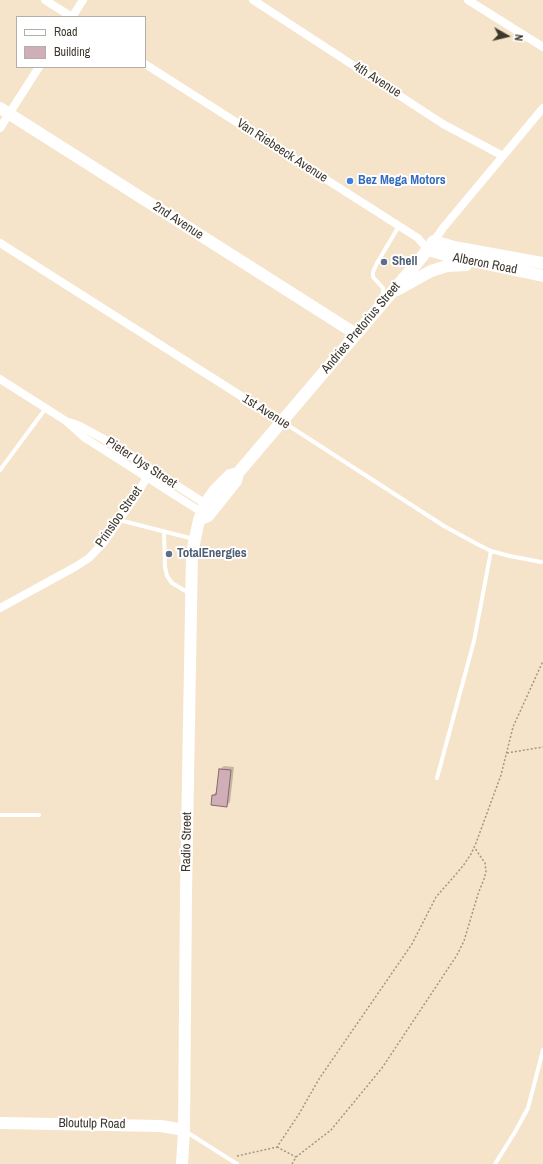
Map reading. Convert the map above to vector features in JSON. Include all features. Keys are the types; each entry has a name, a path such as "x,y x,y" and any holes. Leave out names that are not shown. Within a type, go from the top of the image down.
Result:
{"street":[{"path":"45,0 70,16"},
{"path":"73,16 83,0"},
{"name":"4th Avenue","path":"253,0 443,124 503,156"},
{"path":"468,0 543,47"},
{"name":"Van Riebeeck Avenue","path":"146,65 431,246"},
{"path":"0,128 4,111 38,68"},
{"name":"Andries Pretorius Street","path":"205,512 236,482 238,473 431,246 442,228 543,108"},
{"name":"2nd Avenue","path":"4,111 356,334"},
{"name":"1st Avenue","path":"0,243 282,422"},
{"name":"Alberon Road","path":"431,246 454,247 543,263"},
{"name":"Alberon Road","path":"431,246 449,256 543,276"},
{"path":"392,292 439,268 457,265 496,265"},
{"name":"Pieter Uys Street","path":"0,379 66,421 85,438 205,512"},
{"name":"Pieter Uys Street","path":"66,421 80,426 102,438 152,469 205,512"},
{"name":"Prinsloo Street","path":"0,608 75,567 88,558 105,541 152,469"},
{"name":"Radio Street","path":"182,1164 184,1130 186,894 192,553 194,539 205,512"},
{"name":"Bloutulp Road","path":"0,1122 160,1126 184,1130"}],"lane":[{"path":"382,303 383,288 373,277 373,272 376,263 399,226"},
{"path":"0,470 46,408"},
{"name":"1st Avenue","path":"282,422 444,526 491,551 541,562"},
{"path":"119,520 194,539"},
{"path":"164,532 165,567 167,576 172,583 191,594"},
{"path":"437,778 474,640 491,551"},
{"path":"0,815 39,815"},
{"path":"494,1164 515,1132 528,1108 543,1050"},
{"path":"184,1130 237,1164"}],"path":[{"path":"277,1147 299,1114 318,1079 412,944 436,897 463,866 474,847 501,775 513,727 543,661"},
{"path":"507,753 543,747"},
{"path":"292,1164 296,1157 331,1130 382,1068 457,955 464,941 486,872 485,863 474,847"},
{"path":"230,1159 236,1156 277,1147 296,1157"}],"building":[{"path":"219,769 231,770 227,807 211,805 212,795 216,795"}],"place":[{"name":"Bez Mega Motors","path":"350,181"},
{"name":"Shell","path":"384,262"},
{"name":"TotalEnergies","path":"169,554"}]}
